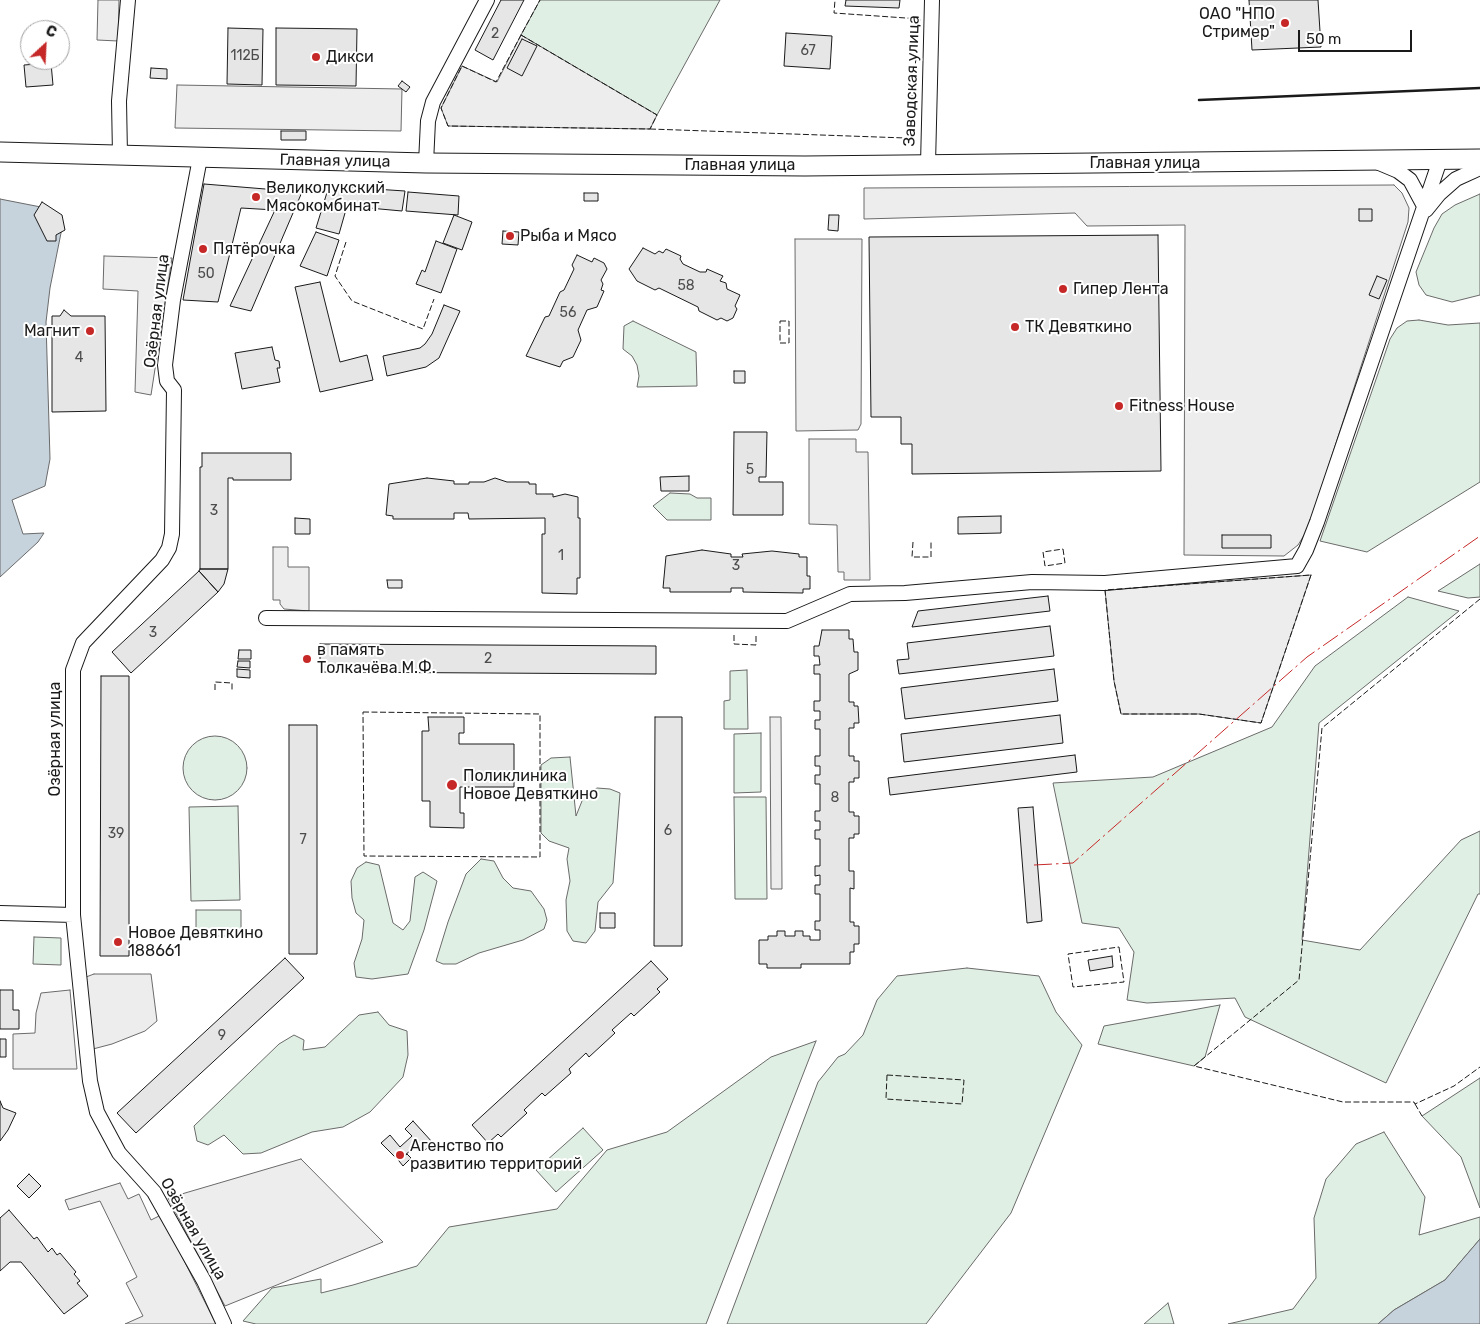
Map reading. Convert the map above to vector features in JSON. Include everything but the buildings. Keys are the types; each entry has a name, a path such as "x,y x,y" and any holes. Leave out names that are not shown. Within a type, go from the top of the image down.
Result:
{"main road":[{"name":"Главная улица","path":"0,152 426,163 786,166 1376,162 1480,159"}],"street":[{"path":"120,155 119,102 128,0"},
{"path":"426,163 428,121 433,102 487,0"},
{"name":"Заводская улица","path":"928,164 932,0"},
{"name":"Озёрная улица","path":"200,158 173,300 165,365 167,381 174,390 172,534 169,548 162,560 83,642 73,670 73,915 90,1082 97,1112 119,1153 154,1192 204,1281 224,1324"},
{"path":"266,618 787,621 850,594 905,593 1032,582 1105,583 1297,566 1306,550 1317,522 1417,223 1440,160"},
{"path":"1376,162 1398,171 1410,180 1424,206"},
{"path":"1417,223 1428,207 1450,184 1480,168"},
{"path":"0,913 73,915"}],"green space":[{"path":"540,0 720,0 657,115 521,35"},
{"path":"1480,194 1480,295 1452,302 1426,295 1419,285 1416,272 1434,228 1442,214 1455,205"},
{"path":"1419,320 1448,325 1480,323 1480,482 1367,552 1320,541 1390,339 1397,328 1407,321"},
{"path":"633,321 696,352 697,386 637,387 639,376 637,365 632,356 623,349 624,326"},
{"path":"670,493 690,494 697,498 711,498 711,520 667,520 653,506"},
{"path":"1480,564 1480,597 1468,598 1438,591"},
{"path":"1408,597 1459,611 1319,723 1302,940 1360,950 1461,840 1480,831 1480,894 1478,894 1386,1083 1245,1017 1235,998 1147,1003 1127,1000 1134,952 1119,928 1082,923 1053,783 1153,777 1272,727 1315,666"},
{"path":"747,670 748,729 724,729 724,701 730,700 730,671"},
{"path":"761,733 761,792 734,793 734,734"},
{"path":"209,736 221,736 238,745 245,756 247,768 245,780 238,791 221,800 209,800 197,795 188,786 183,774 183,762 188,750 197,741"},
{"path":"570,757 576,816 584,796 597,788 610,789 620,793 613,883 598,902 595,931 586,943 573,941 567,931 566,900 570,881 567,859 569,848 549,841 541,833 541,765 551,758"},
{"path":"734,797 766,797 767,899 735,899"},
{"path":"238,806 240,900 191,901 189,807"},
{"path":"481,859 494,861 503,878 513,888 531,891 544,909 547,920 544,929 523,940 479,953 456,964 443,964 436,961 448,922 466,874"},
{"path":"366,862 379,865 393,923 403,930 410,921 415,877 423,872 437,881 424,930 408,974 372,979 356,977 354,963 362,939 364,920 356,913 352,898 351,881 357,868"},
{"path":"196,910 241,910 241,936 196,936"},
{"path":"34,937 61,938 61,965 33,964"},
{"path":"967,968 1039,976 1056,1012 1082,1045 1011,1213 926,1324 727,1324 818,1082 838,1057 845,1054 863,1035 877,1000 897,976"},
{"path":"1220,1005 1205,1057 1194,1066 1098,1044 1104,1026"},
{"path":"378,1012 389,1025 407,1031 408,1055 403,1077 370,1112 343,1127 312,1132 261,1153 243,1154 224,1135 208,1145 197,1141 194,1126 279,1044 294,1035 304,1040 303,1050 325,1047 359,1015"},
{"path":"816,1041 706,1324 256,1324 243,1321 272,1288 321,1279 321,1293 353,1285 417,1266 449,1227 557,1209 607,1150 667,1132 771,1057"},
{"path":"1480,1078 1480,1208 1461,1157 1422,1116"},
{"path":"583,1128 603,1150 556,1192 536,1170"},
{"path":"1384,1132 1425,1197 1419,1235 1480,1217 1480,1239 1445,1280 1394,1310 1378,1324 1228,1324 1293,1309 1316,1278 1314,1218 1326,1179 1356,1144"},
{"path":"1168,1303 1174,1324 1144,1324"}],"shaded area":[{"path":"98,0 119,0 118,41 97,40"},
{"path":"521,35 657,115 650,129 448,126 441,108 462,66 497,82"},
{"path":"177,85 402,89 401,131 175,128"},
{"path":"1394,185 1402,193 1409,208 1408,222 1308,529 1298,545 1284,556 1184,555 1185,225 1087,226 1075,213 864,219 864,188"},
{"path":"0,199 51,209 63,223 50,288 46,322 50,459 45,486 12,500 23,534 44,533 38,542 0,577"},
{"path":"795,239 862,239 861,424 858,430 796,431"},
{"path":"104,256 172,258 151,395 135,392 138,291 103,289"},
{"path":"809,439 856,439 856,452 868,452 870,580 844,580 844,572 838,572 837,525 809,524"},
{"path":"273,547 288,547 288,567 309,567 309,611 284,609 280,604 280,600 273,600"},
{"path":"1311,575 1261,723 1199,714 1121,714 1114,681 1105,590"},
{"path":"770,717 781,717 782,889 771,889"},
{"path":"94,974 151,974 157,1021 145,1031 93,1049 86,977"},
{"path":"70,990 77,1069 13,1069 13,1034 35,1033 36,1013 41,993"},
{"path":"301,1159 383,1242 225,1306 168,1198"},
{"path":"120,1183 128,1199 139,1194 151,1220 161,1215 216,1324 125,1324 143,1316 126,1283 137,1277 100,1201 69,1210 65,1200"},
{"path":"1480,1239 1480,1324 1378,1324 1394,1310 1445,1280"}],"fence":[{"path":"521,35 657,115 650,129 448,126 441,108 462,66 496,82 521,35 540,0"},
{"path":"650,129 906,138 920,19 834,13 835,0"},
{"path":"346,242 335,276 352,301 423,329 434,299"},
{"path":"780,321 789,321 789,343 780,343 780,321"},
{"path":"913,542 912,557 931,557 931,541"},
{"path":"1063,549 1065,563 1045,566 1043,552 1063,549"},
{"path":"1311,575 1261,723 1199,714 1121,714 1114,681 1105,590 1311,575"},
{"path":"1480,599 1322,728 1299,980 1194,1066 1343,1102 1414,1102 1415,1104 1454,1086 1480,1067"},
{"path":"734,635 734,644 756,645 756,635"},
{"path":"215,690 215,682 232,683 232,690"},
{"path":"363,712 540,714 540,857 364,856 363,712"},
{"path":"1119,947 1124,982 1073,987 1068,954 1119,947"},
{"path":"887,1075 964,1080 962,1104 886,1099 887,1075"},
{"path":"1415,1104 1422,1116"}],"wall":[{"path":"1199,100 1480,88"}],"power":[{"path":"1034,865 1073,863 1307,657 1480,536"}],"place":[{"name":"ОАО \"НПО Стример\"","path":"1285,23"},
{"name":"Дикси","path":"316,57"},
{"name":"Великолукский Мясокомбинат","path":"256,197"},
{"name":"Рыба и Мясо","path":"510,236"},
{"name":"Пятёрочка","path":"203,249"},
{"name":"Гипер Лента","path":"1063,289"},
{"name":"ТК Девяткино","path":"1015,327"},
{"name":"Магнит","path":"90,331"},
{"name":"Fitness House","path":"1119,406"},
{"name":"в память Толкачёва М.Ф.","path":"307,659"},
{"name":"Поликлиника Новое Девяткино","path":"452,785"},
{"name":"Новое Девяткино 188661","path":"118,942"},
{"name":"Агенство по развитию территорий","path":"400,1155"}]}
